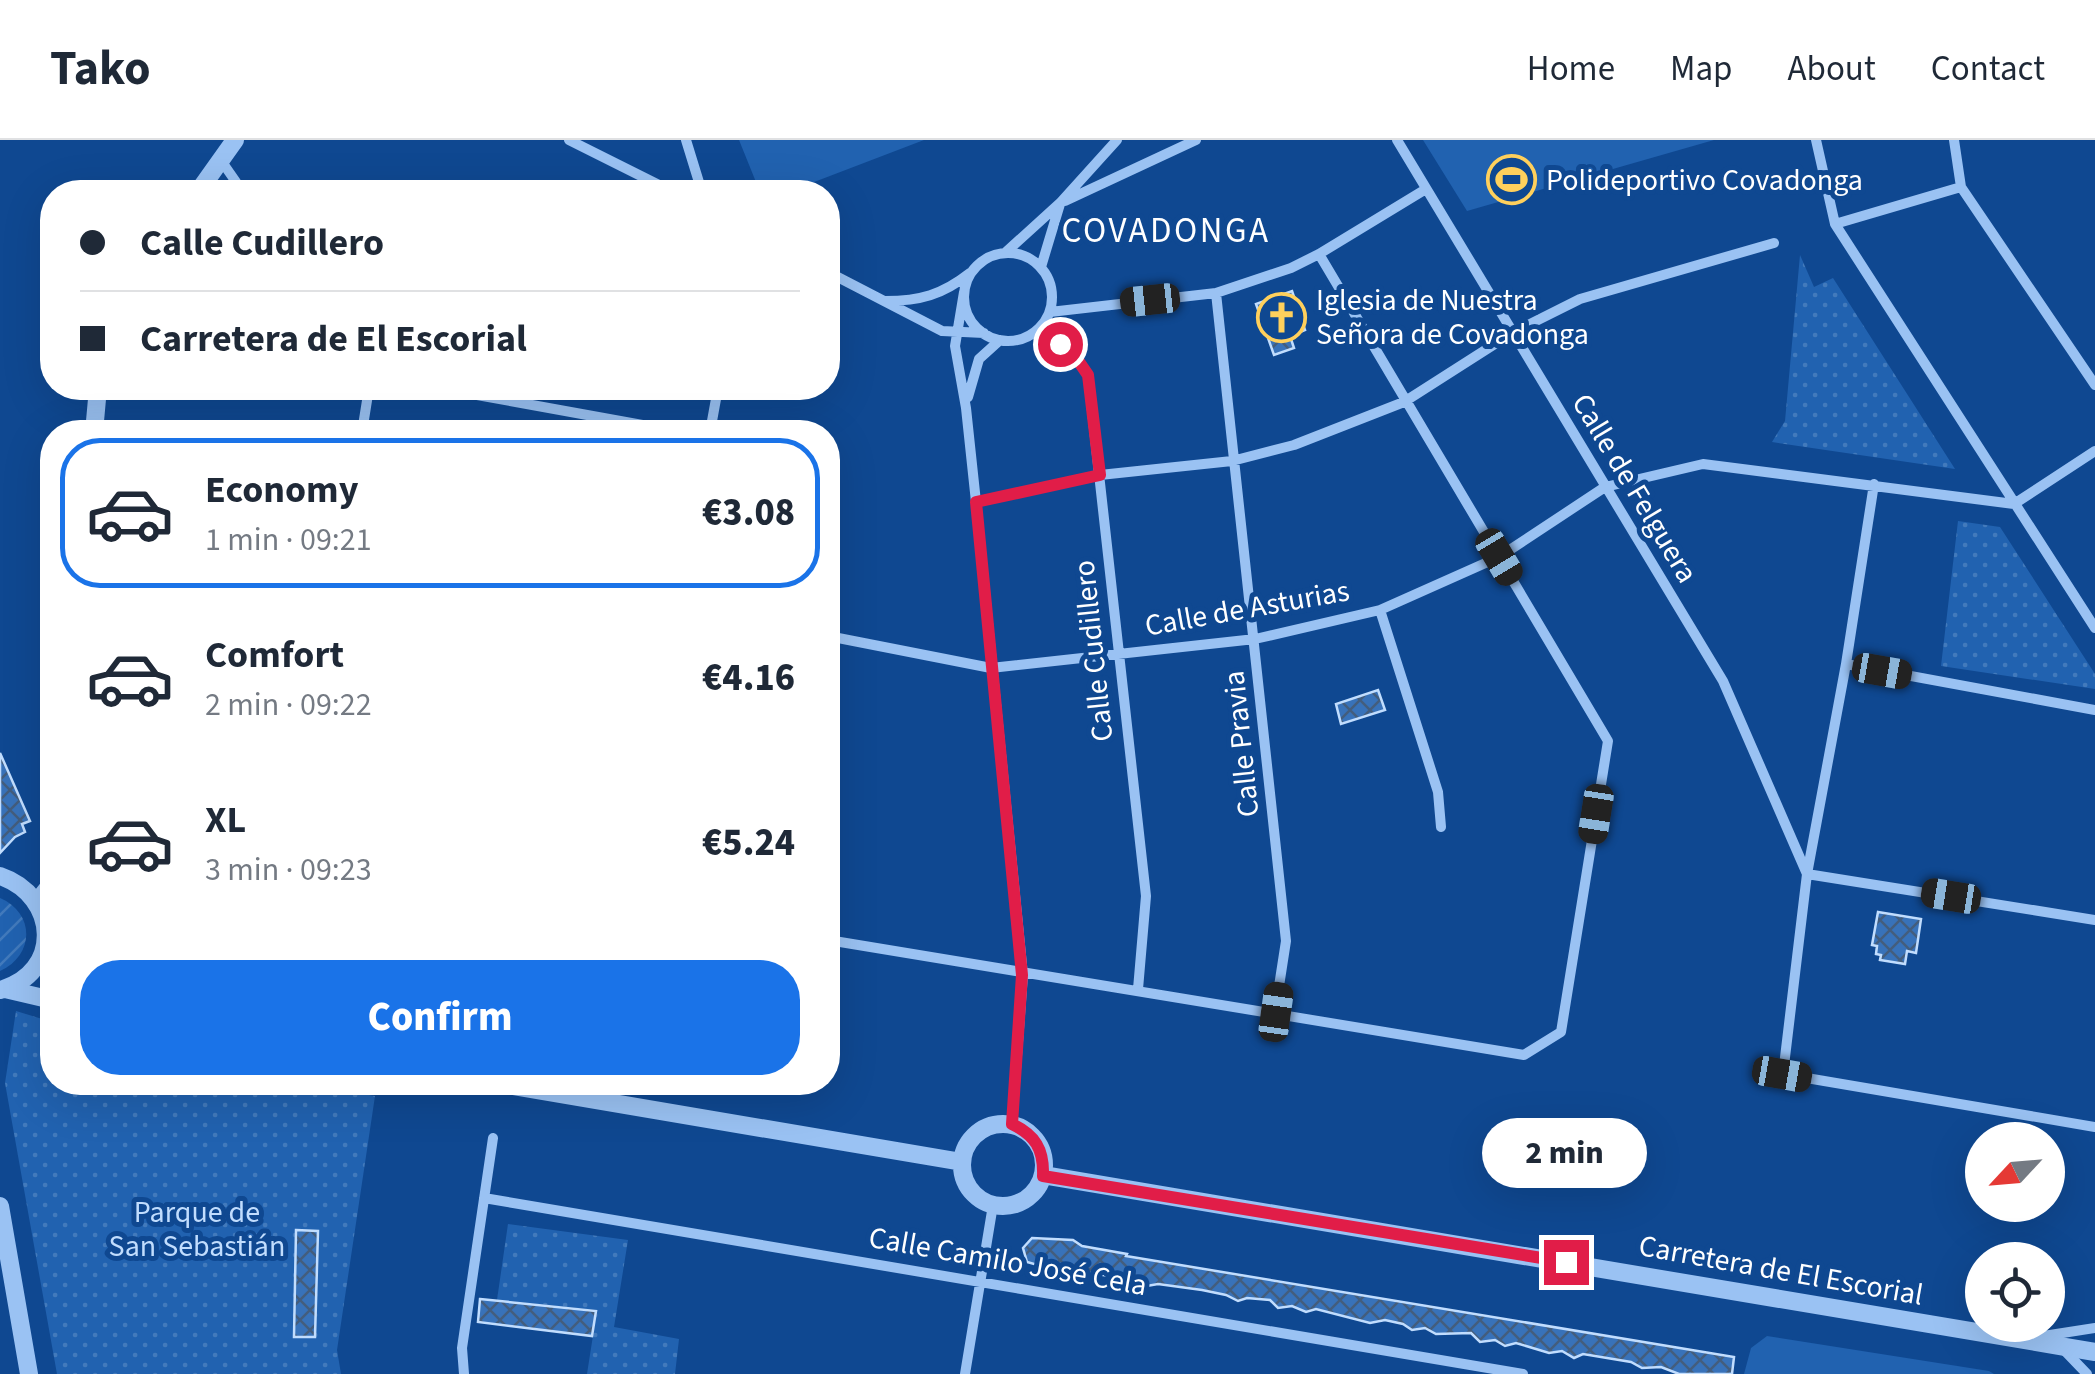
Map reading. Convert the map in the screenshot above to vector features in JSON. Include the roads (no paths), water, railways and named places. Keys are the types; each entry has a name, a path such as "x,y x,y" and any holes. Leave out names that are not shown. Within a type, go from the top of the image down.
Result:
{"street":[{"path":"206,180 235,140"},
{"path":"569,140 649,180"},
{"path":"686,140 698,180"},
{"path":"884,301 926,299 949,289 994,255 1006,252 1060,203 1117,140"},
{"path":"1041,267 1060,203 1196,140"},
{"name":"Calle de Felguera","path":"1397,140 1722,680 1808,874"},
{"path":"1816,140 1835,224 2095,628"},
{"path":"1954,140 1961,187 2095,385"},
{"path":"220,159 235,180"},
{"path":"1835,224 1961,187"},
{"path":"1050,312 1216,292 1291,268 1426,188"},
{"path":"976,502 1100,475 1232,461 1294,445 1404,402 1512,332 1580,299 1774,243"},
{"path":"840,278 942,331 1015,340 1040,327 1050,312 1052,288 1041,267 1031,259 1006,252"},
{"path":"840,942 1524,1056 1561,1032 1608,741 1319,254"},
{"path":"973,270 964,292 955,346 966,408 1022,975 1012,1124"},
{"path":"964,292 969,316 984,334"},
{"name":"Calle Pravia","path":"1216,292 1286,941 1276,1012"},
{"path":"920,321 947,346 960,371"},
{"name":"Calle Cudillero","path":"1040,327 1075,356 1088,375 1146,896 1138,989"},
{"path":"966,408 970,381 979,359 1000,340"},
{"path":"505,400 615,420"},
{"path":"2014,504 2095,450"},
{"name":"Calle de Asturias","path":"840,638 991,668 1255,639 1380,610 1499,557 1605,488 1703,464 2014,504"},
{"path":"1874,484 1808,874 1782,1074 2095,1127"},
{"path":"1380,610 1438,792 1441,827"},
{"path":"1846,664 2095,710"},
{"path":"1808,874 2095,920"},
{"path":"0,876 27,890 40,905"},
{"path":"3,989 23,980 40,957"},
{"path":"3,989 40,997"},
{"path":"566,1095 962,1162"},
{"path":"1012,1124 1027,1131 1038,1144 1044,1159 1043,1176 1029,1197 1006,1206 992,1205 969,1189 963,1176 965,1148 972,1136 984,1128 1012,1124"},
{"path":"464,1374 462,1348 492,1138"},
{"name":"Carretera de El Escorial","path":"1043,1176 1965,1330"},
{"name":"Calle Camilo José Cela","path":"484,1198 1523,1374"},
{"path":"964,1374 992,1205"},
{"path":"0,1206 28,1374"},
{"path":"2065,1333 2095,1328"},
{"name":"Carretera de El Escorial","path":"2035,1342 2095,1352"},
{"path":"2060,1346 2088,1374"}],"place":[{"name":"Polideportivo Covadonga","path":"1511,180"},
{"name":"Iglesia de Nuestra Señora de Covadonga","path":"1281,317"}],"district":[{"name":"COVADONGA","path":"1166,230"}],"park label":[{"name":"Parque de San Sebastián","path":"197,1229"}]}
